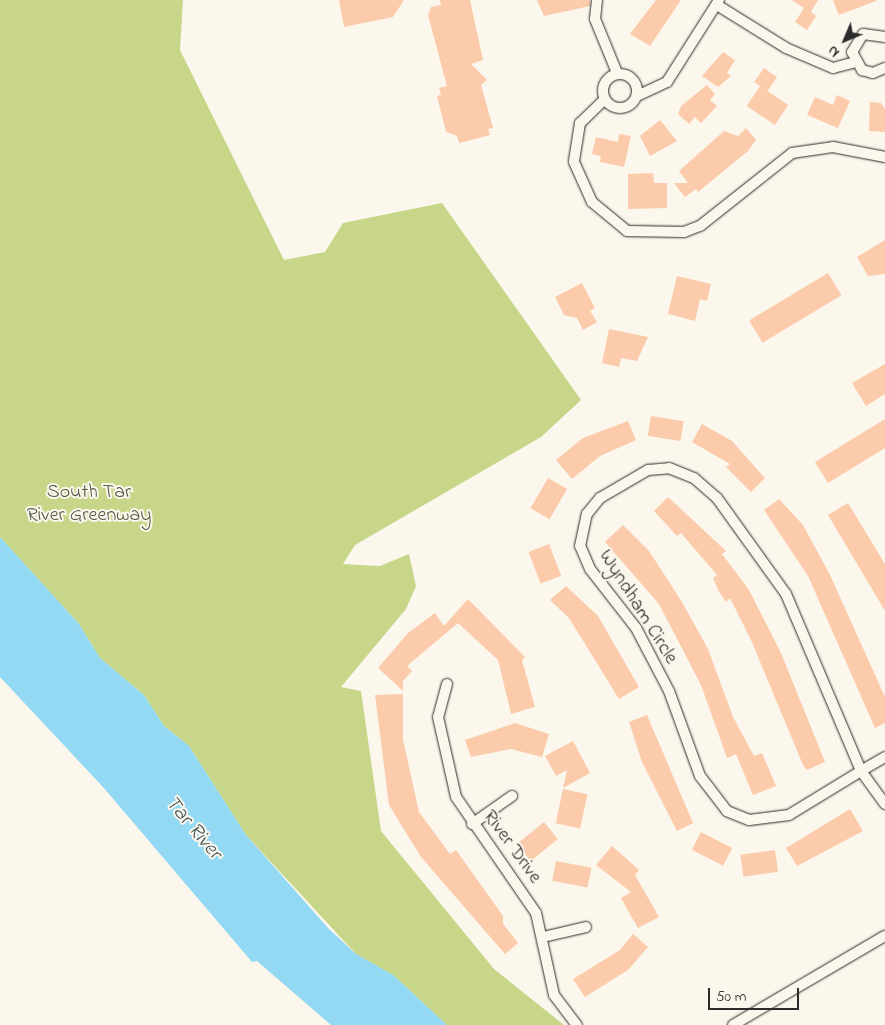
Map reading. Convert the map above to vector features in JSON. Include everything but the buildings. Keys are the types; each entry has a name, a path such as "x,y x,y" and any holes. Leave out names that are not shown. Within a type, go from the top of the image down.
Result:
{"street":[{"path":"597,0 595,19 617,73"},
{"path":"604,100 614,108 626,108 637,96 667,82 718,2 786,48 833,68 855,62"},
{"path":"885,36 863,34 852,52 855,62 872,73 885,68"},
{"path":"617,73 633,78 637,96"},
{"path":"617,73 604,83 604,100 580,122 574,142 574,162 592,202 627,231 684,232 700,226 792,153 833,148 885,157"},
{"name":"Wyndham Circle","path":"861,771 786,594 717,498 694,478 669,468 648,470 600,498 587,514 580,546 590,569 636,628 670,691 700,776 727,811 749,820 789,815 885,757"},
{"name":"River Drive","path":"447,684 438,717 448,773 472,824 527,896 543,937 554,995 577,1025"},
{"path":"861,771 885,804"},
{"path":"472,824 512,796"},
{"path":"543,937 586,927"},
{"path":"733,1025 885,936"}],"green space":[{"name":"South Tar River Greenway","path":"0,0 183,0 180,50 284,260 325,252 343,223 442,203 581,400 541,437 355,545 343,564 380,566 409,554 416,586 406,609 341,687 361,691 381,831 494,969 564,1025 447,1025 393,975 356,954 246,835 189,746 164,726 144,695 100,658 79,624 0,537"}],"water":[{"name":"Tar River","path":"0,537 79,624 100,658 144,695 164,726 189,746 246,835 328,928 356,954 393,975 447,1025 331,1025 257,961 252,962 103,787 0,677"}]}
